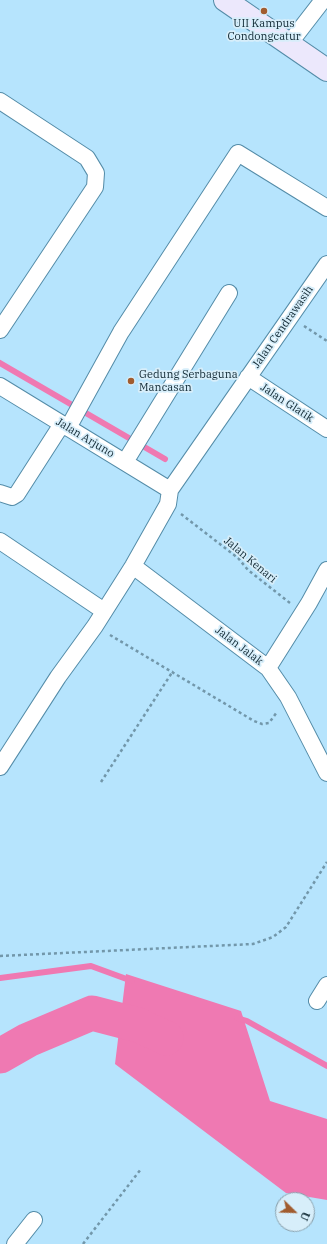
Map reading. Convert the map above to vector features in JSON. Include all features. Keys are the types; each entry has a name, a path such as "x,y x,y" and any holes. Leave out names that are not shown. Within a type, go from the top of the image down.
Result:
{"main road":[{"path":"225,0 327,70"}],"street":[{"path":"289,44 323,0"},
{"path":"0,101 87,158 96,173 95,187 0,330"},
{"path":"0,493 12,497 17,494 65,426 121,332 238,153 327,208"},
{"name":"Jalan Cendrawasih","path":"0,767 58,676 95,626 133,566 169,497 248,377 327,264"},
{"path":"125,462 228,293"},
{"name":"Jalan Glatik","path":"248,377 327,429"},
{"name":"Jalan Arjuno","path":"0,386 125,462 169,497"},
{"path":"0,541 104,611"},
{"name":"Jalan Jalak","path":"133,566 268,668 288,697 327,773"},
{"path":"268,668 303,613 327,570"},
{"path":"317,1001 327,985"},
{"path":"15,1244 34,1220"}],"path":[{"path":"290,316 327,341"},
{"name":"Jalan Kenari","path":"169,497 238,558 248,570 303,613"},
{"path":"95,626 173,671 254,721 262,724 269,723 288,697"},
{"path":"101,782 173,671"},
{"path":"0,956 253,944 273,937 286,927 327,862"},
{"path":"83,1244 141,1169"}],"shaded area":[{"path":"126,974 241,1011 270,1101 327,1119 327,1200 315,1198 315,1192 285,1192 115,1064"}],"waterway":[{"path":"0,363 165,459"},
{"path":"0,978 91,966 132,981"},
{"path":"0,1056 28,1040 92,1013 138,1025 166,1038"},
{"path":"237,1018 247,1021 327,1066"}],"place":[{"name":"UII Kampus Condongcatur","path":"264,11"},
{"name":"Gedung Serbaguna Mancasan","path":"131,381"}]}
